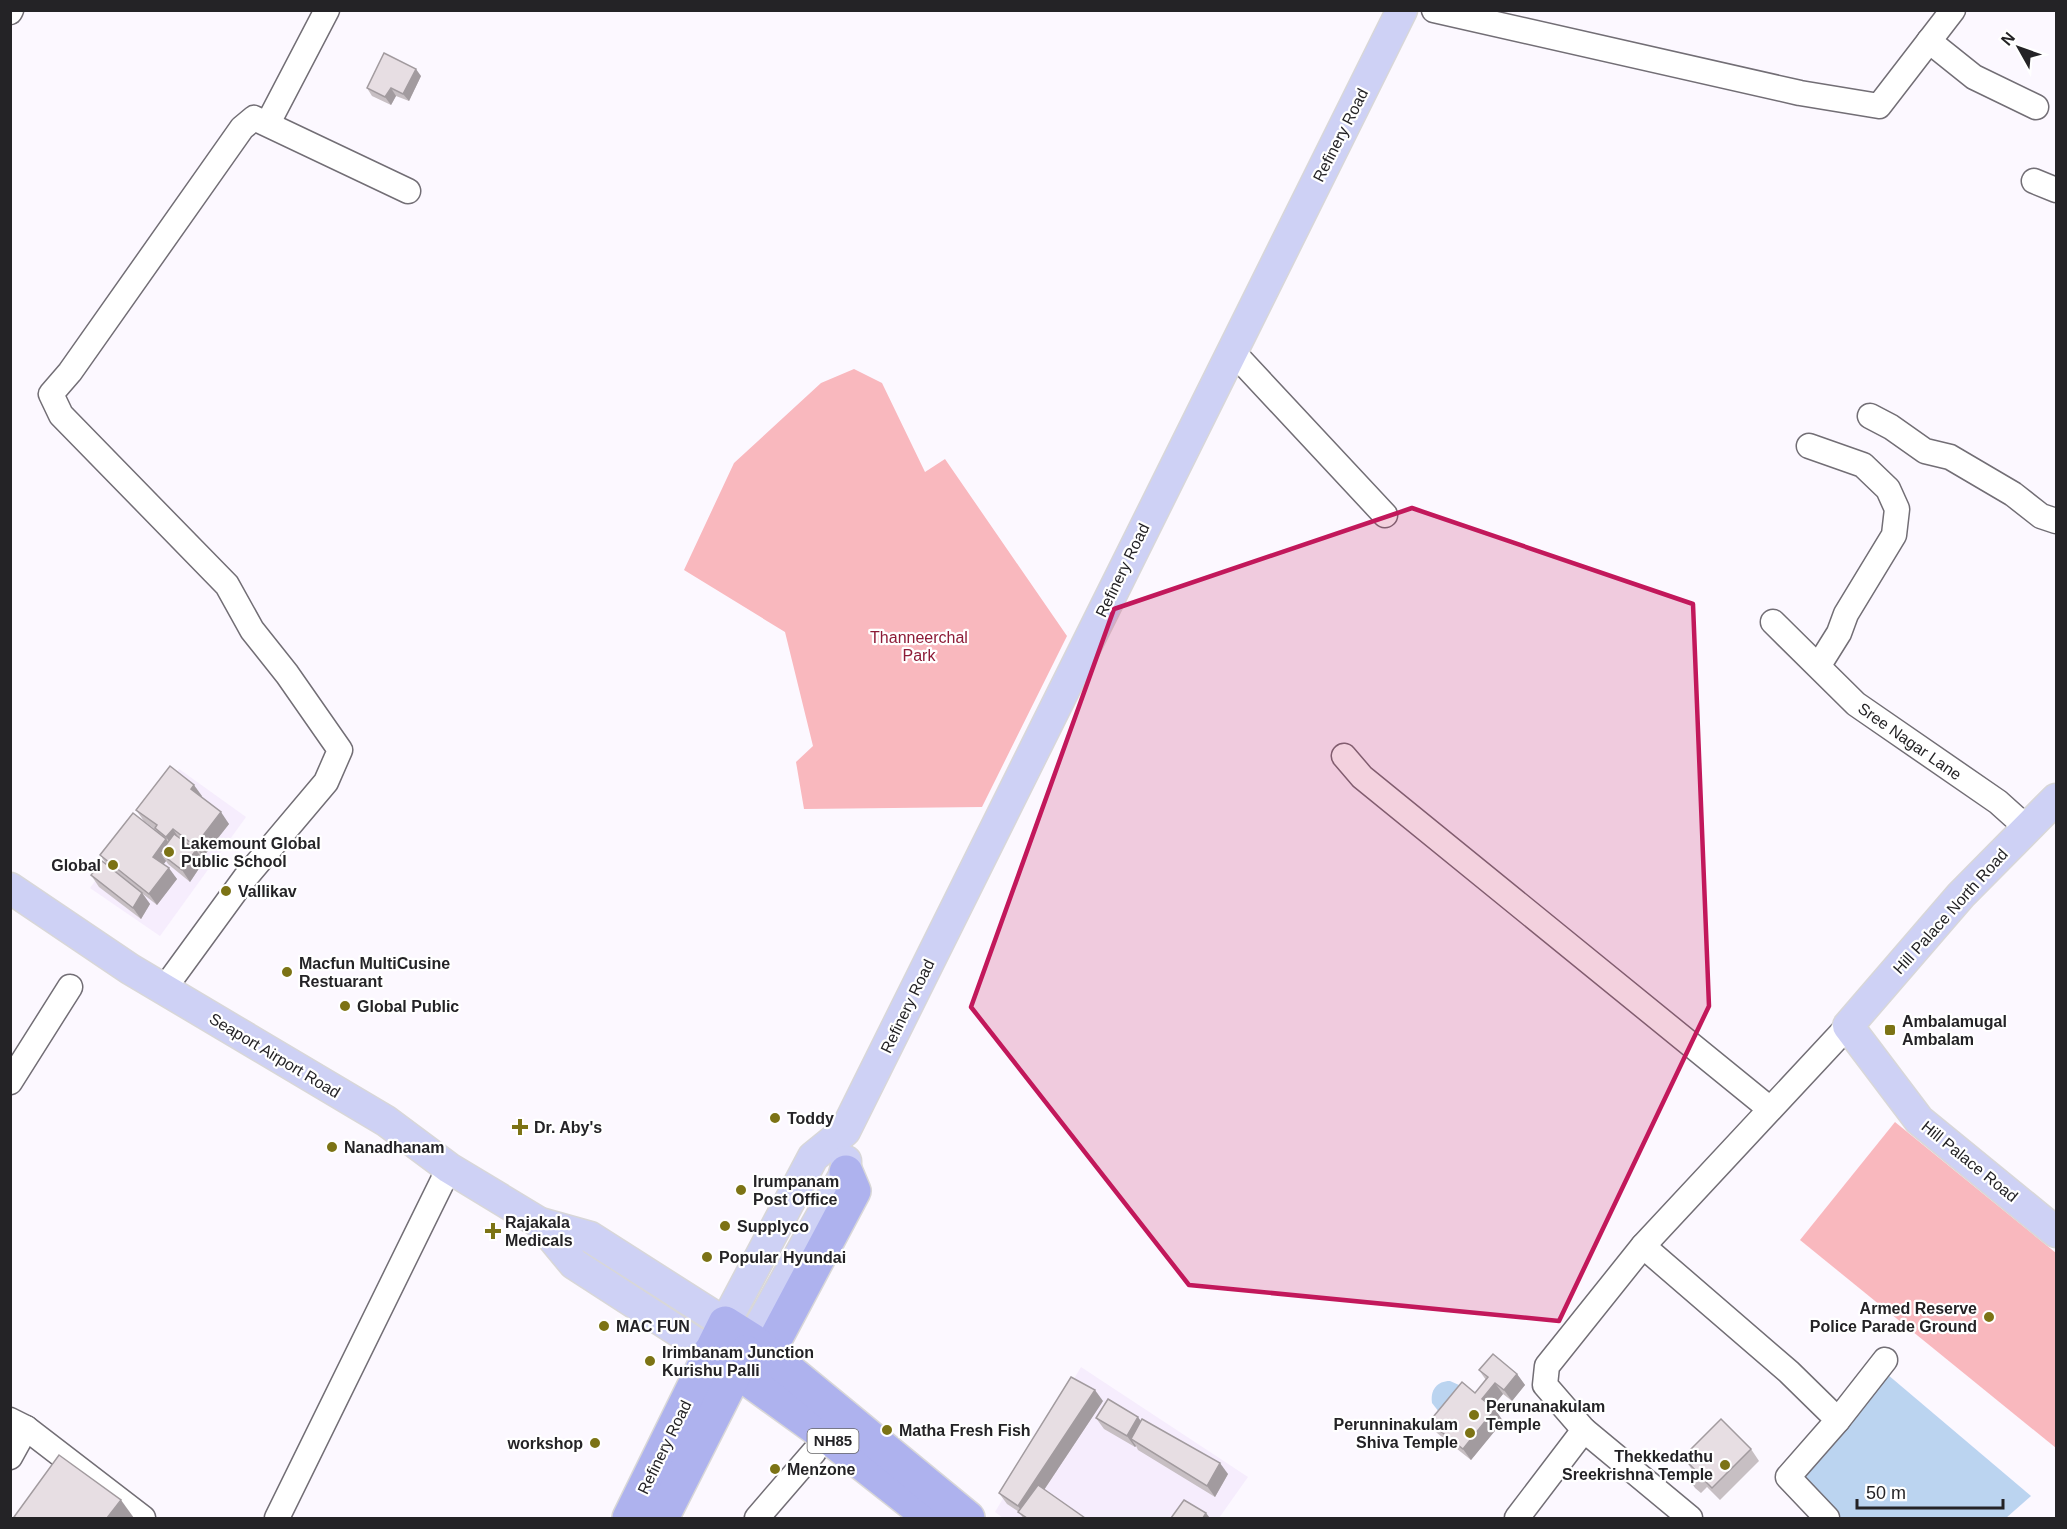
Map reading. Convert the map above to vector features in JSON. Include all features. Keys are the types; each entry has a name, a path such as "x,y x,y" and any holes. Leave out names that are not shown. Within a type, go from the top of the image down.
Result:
{"highway":[{"path":"745,1331 854,1191 846,1173"},
{"name":"Refinery Road","path":"629,1518 716,1364 745,1331"},
{"name":"Seaport Airport Road","path":"745,1331 968,1518"},
{"path":"624,1518 620,1502 716,1364 814,1452 833,1466 886,1483"},
{"name":"Refinery Road","path":"662,1518 716,1364"},
{"name":"Seaport Airport Road","path":"716,1364 886,1483 931,1518"}],"main road":[{"name":"Refinery Road","path":"745,1331 813,1157 845,1131 1402,10"},
{"name":"Hill Palace North Road","path":"1848,1026 1961,894 2056,799"},
{"name":"Seaport Airport Road","path":"10,888 164,989 386,1121 449,1167 540,1223 590,1237 745,1331"},
{"name":"Hill Palace Road","path":"1848,1026 1919,1120 2056,1232"},
{"name":"Refinery Road","path":"845,1131 846,1173"},
{"name":"Seaport Airport Road","path":"540,1223 573,1264 716,1364"}],"street":[{"path":"268,123 327,10"},
{"path":"1434,10 1800,93 1879,106 1953,10"},
{"path":"1929,41 1974,76 2036,107"},
{"path":"164,989 245,878 326,782 340,750 287,674 252,630 227,585 61,415 51,394 70,372 242,128 254,118 408,191"},
{"path":"2034,181 2056,190"},
{"path":"1232,351 1385,515"},
{"path":"1870,416 1891,427 1925,451 1950,457 2013,494 2041,516 2056,521"},
{"path":"1809,446 1863,465 1888,489 1897,509 1894,535 1846,614 1839,633 1819,665"},
{"name":"Sree Nagar Lane","path":"1773,622 1856,704 1998,802 2027,828"},
{"path":"1344,756 1362,777 1770,1109"},
{"path":"10,1082 70,987"},
{"path":"1690,1518 1584,1430 1545,1385 1547,1366 1643,1246 1848,1026"},
{"path":"277,1518 449,1167"},
{"path":"1643,1246 1789,1372 1838,1420"},
{"path":"1827,1518 1788,1477 1838,1420 1885,1360"},
{"path":"10,1457 18,1424 143,1518"},
{"path":"1517,1518 1584,1430"},
{"path":"757,1518 814,1452"}],"highlighted area":[{"path":"1412,508 1693,604 1709,1006 1559,1321 1189,1285 971,1007 1114,609"}],"shaded area":[{"name":"Lakemount Global Public School","path":"179,769 246,817 160,936 90,888"},
{"path":"1081,1367 1248,1477 1219,1518 1003,1518 995,1512"}],"green space":[{"name":"Thanneerchal Park","path":"854,369 882,383 925,472 945,459 1067,636 982,807 804,809 796,762 813,746 785,632 684,570 734,463 821,383"},
{"path":"1895,1122 2056,1253 2056,1448 1800,1240"}],"water":[{"path":"1881,1369 2031,1496 2006,1518 1836,1518 1798,1481"},
{"path":"1450,1381 1459,1385 1439,1412 1432,1403 1433,1390 1441,1383"}],"building":[{"path":"384,53 416,69 403,94 391,88 385,97 367,88"},
{"name":"Lakemount Global Public School","path":"170,766 194,785 191,789 221,812 195,846 173,829 166,837 155,828 157,825 136,810"},
{"path":"133,813 166,839 153,857 169,868 149,894 100,855"},
{"path":"174,834 196,850 182,870 160,853"},
{"path":"102,861 142,893 133,908 91,875"},
{"path":"1493,1354 1517,1374 1504,1390 1495,1383 1482,1399 1495,1409 1463,1449 1429,1422 1462,1382 1475,1393 1488,1377 1479,1370"},
{"path":"1071,1377 1095,1390 1018,1506 999,1493"},
{"path":"1108,1399 1138,1417 1127,1436 1096,1418"},
{"path":"1142,1419 1220,1463 1207,1486 1131,1439"},
{"name":"Thekkedathu Sreekrishna Temple","path":"1721,1419 1751,1449 1712,1488 1699,1475 1693,1482 1687,1476 1694,1469 1683,1457"},
{"path":"59,1455 121,1500 107,1518 14,1517"},
{"path":"1038,1485 1085,1518 1027,1518 1018,1512"},
{"path":"1184,1500 1206,1513 1203,1518 1171,1518"}],"place":[{"name":"Lakemount Global Public School","path":"169,852"},
{"name":"Global","path":"113,865"},
{"name":"Vallikav","path":"226,891"},
{"name":"Macfun MultiCusine Restuarant","path":"287,972"},
{"name":"Global Public","path":"345,1006"},
{"name":"Ambalamugal Ambalam","path":"1890,1030"},
{"name":"Toddy","path":"775,1118"},
{"name":"Dr. Aby's","path":"520,1127"},
{"name":"Nanadhanam","path":"332,1147"},
{"name":"Irumpanam Post Office","path":"741,1190"},
{"name":"Supplyco","path":"725,1226"},
{"name":"Rajakala Medicals","path":"493,1231"},
{"name":"Popular Hyundai","path":"707,1257"},
{"name":"Armed Reserve Police Parade Ground","path":"1989,1317"},
{"name":"MAC FUN","path":"604,1326"},
{"name":"Irimbanam Junction Kurishu Palli","path":"650,1361"},
{"name":"Perunanakulam Temple","path":"1474,1415"},
{"name":"Matha Fresh Fish","path":"887,1430"},
{"name":"Perunninakulam Shiva Temple","path":"1470,1433"},
{"name":"workshop","path":"595,1443"},
{"name":"Thekkedathu Sreekrishna Temple","path":"1725,1465"},
{"name":"Menzone","path":"775,1469"}]}
